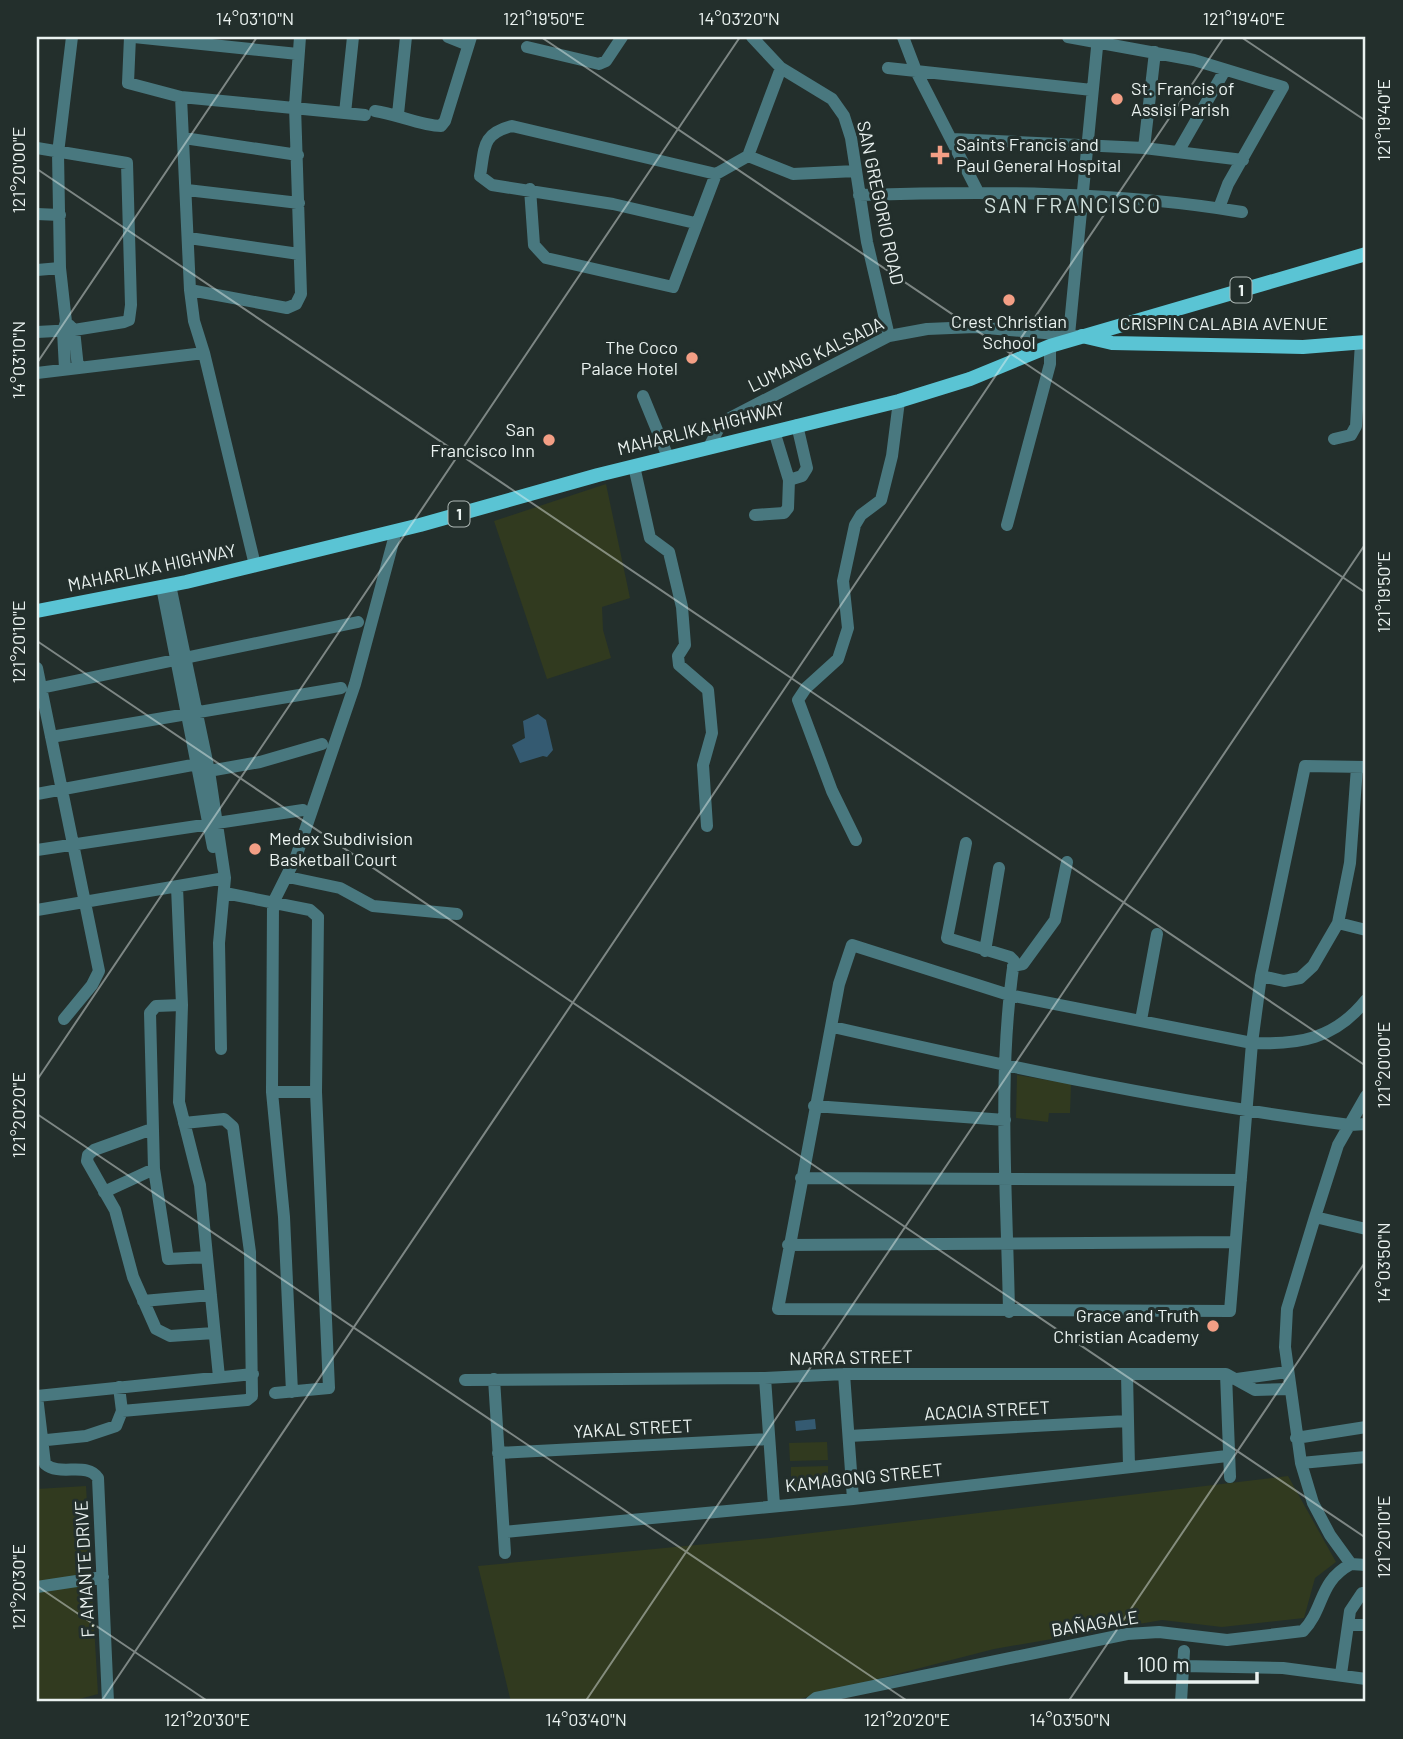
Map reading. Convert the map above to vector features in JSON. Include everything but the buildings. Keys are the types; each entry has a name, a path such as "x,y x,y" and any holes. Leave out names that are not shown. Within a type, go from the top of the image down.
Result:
{"main road":[{"name":"MAHARLIKA HIGHWAY","path":"37,611 166,586 396,531 668,457 899,401 970,379 1076,335 1366,254"},
{"name":"CRISPIN CALABIA AVENUE","path":"1076,335 1112,342 1303,347 1363,342"}],"street":[{"path":"71,368 60,268 58,153 72,37"},
{"path":"298,54 132,37 128,83 181,97 295,106 345,113 398,114 431,126 441,126 445,121 469,41 448,37"},
{"path":"190,290 287,308 296,304 301,294 295,106 300,37"},
{"path":"345,113 353,37"},
{"path":"398,114 406,37"},
{"path":"527,47 599,64 606,61 622,37"},
{"name":"SAN GREGORIO ROAD","path":"752,37 781,68 832,99 844,116 889,336"},
{"path":"904,37 916,71 978,192"},
{"path":"1068,37 1098,39 1155,52 1283,87 1219,208"},
{"path":"1076,335 1082,197 1098,39"},
{"path":"1144,148 1155,52"},
{"path":"530,189 534,244 546,258 673,287 695,223 716,174 748,156 781,68"},
{"path":"888,68 1092,90"},
{"path":"1178,152 1225,70"},
{"path":"181,97 190,290 194,321 255,565"},
{"path":"695,223 613,204 492,185 480,176 486,142 495,130 512,126 716,174"},
{"path":"184,138 298,155"},
{"path":"952,139 1144,148 1243,160"},
{"path":"37,148 127,163 129,320 37,332"},
{"path":"748,156 793,174 856,171"},
{"path":"187,190 299,203"},
{"path":"859,195 978,192 1082,197 1242,212"},
{"path":"37,214 60,215"},
{"path":"189,238 299,254"},
{"path":"37,270 60,268"},
{"name":"LUMANG KALSADA","path":"709,447 722,422 889,336 927,329 975,327 1076,335"},
{"path":"1334,439 1351,435 1356,426 1363,342"},
{"path":"1007,525 1048,374 1050,346"},
{"path":"37,373 204,353"},
{"path":"643,396 668,457"},
{"path":"856,840 832,791 798,700 806,688 838,659 848,628 844,581 855,525 862,514 881,500 892,456 899,401"},
{"path":"789,480 802,476 807,468 797,425"},
{"path":"755,515 784,513 788,508 789,480 774,431"},
{"path":"634,466 650,538 669,552 672,563 685,624 685,645 678,656 679,664 708,690 712,733 702,765 706,826"},
{"path":"292,1392 284,1217 272,1091 274,903 288,877 355,684 396,531"},
{"path":"166,586 204,767 223,885 219,943 221,1049"},
{"path":"41,688 358,622"},
{"path":"37,668 99,971 92,985 64,1019"},
{"path":"51,737 341,688"},
{"path":"37,794 204,767 260,762 322,744"},
{"path":"1261,976 1284,981 1300,978 1313,966 1338,923 1350,863 1362,767 1305,766 1261,976 1252,1043 1230,1311 778,1309 839,984 852,945 1009,995 1252,1043 1290,1045 1330,1032 1366,1000"},
{"path":"37,850 303,810"},
{"path":"966,843 947,937 1010,957 1013,966 1009,995 1005,1121 1009,1312"},
{"path":"1013,966 1023,964 1055,920 1067,862"},
{"path":"985,951 999,868"},
{"path":"288,877 340,888 373,906 457,914"},
{"path":"37,910 177,887 223,885 274,903 310,910 318,917 316,1091 329,1388 275,1393"},
{"path":"177,887 182,1005 179,1102 200,1185 219,1377"},
{"path":"1338,923 1366,930"},
{"path":"1141,1020 1157,934"},
{"path":"182,1005 156,1006 150,1013 154,1169 168,1259 207,1257"},
{"path":"833,1027 1007,1067 1247,1111 1350,1125 1366,1124"},
{"path":"272,1091 316,1091"},
{"path":"1366,1096 1338,1145 1287,1309 1287,1372 1301,1464 1313,1503 1330,1535 1351,1564 1366,1565"},
{"path":"814,1107 1005,1121"},
{"path":"122,1411 247,1400 252,1396 250,1252 233,1127 224,1119 184,1124"},
{"path":"152,1129 114,1141 88,1155 87,1161 115,1210 143,1301 156,1329 162,1334 214,1333"},
{"path":"104,1192 154,1169"},
{"path":"801,1178 1006,1176 1241,1180"},
{"path":"1315,1217 1366,1229"},
{"path":"788,1245 1236,1242"},
{"path":"143,1301 211,1295"},
{"name":"NARRA STREET","path":"465,1380 765,1378 844,1374 1231,1376 1287,1372"},
{"path":"37,1396 253,1374"},
{"path":"844,1374 853,1499"},
{"path":"1127,1374 1129,1467"},
{"path":"1230,1477 1227,1456 1231,1376"},
{"name":"NARRA STREET","path":"1231,1376 1255,1390 1290,1389"},
{"path":"765,1378 774,1505"},
{"path":"494,1379 506,1553"},
{"path":"39,1440 109,1430 120,1421 122,1411 119,1387"},
{"name":"F. AMANTE DRIVE","path":"37,1396 39,1440 45,1464 50,1469 88,1470 98,1478 108,1702"},
{"name":"ACACIA STREET","path":"849,1436 1127,1421"},
{"path":"1296,1438 1366,1427"},
{"name":"YAKAL STREET","path":"498,1454 769,1440"},
{"name":"KAMAGONG STREET","path":"504,1532 853,1499 1227,1456"},
{"path":"1301,1464 1366,1457"},
{"name":"BAÑAGALE","path":"811,1702 816,1698 894,1680 1127,1634 1158,1632 1227,1640 1304,1631 1312,1622 1329,1579 1351,1564"},
{"path":"37,1587 103,1577"},
{"path":"1341,1674 1354,1601 1366,1593"},
{"path":"1348,1625 1366,1625"},
{"path":"1181,1702 1184,1651"},
{"path":"1183,1666 1283,1668 1366,1679"}],"green space":[{"path":"606,484 630,598 602,607 603,630 611,658 547,679 494,521"},
{"path":"1017,1075 1071,1084 1070,1113 1049,1113 1048,1122 1016,1118"},
{"path":"827,1442 828,1460 790,1461 789,1443"},
{"path":"828,1466 828,1487 791,1488 791,1467"},
{"path":"1288,1476 1336,1562 1315,1578 1304,1618 1222,1627 1162,1620 994,1649 788,1702 511,1702 478,1566 770,1538"},
{"path":"86,1486 98,1694 68,1702 37,1702 37,1489"}],"water":[{"path":"538,714 546,720 553,750 547,757 520,763 512,745 525,738 523,721"},
{"path":"815,1419 816,1429 796,1431 795,1421"}],"place":[{"name":"St. Francis of Assisi Parish","path":"1117,99"},
{"name":"Saints Francis and Paul General Hospital","path":"940,155"},
{"name":"Crest Christian School","path":"1009,300"},
{"name":"The Coco Palace Hotel","path":"692,358"},
{"name":"San Francisco Inn","path":"549,440"},
{"name":"Medex Subdivision Basketball Court","path":"255,849"},
{"name":"Grace and Truth Christian Academy","path":"1213,1326"}],"district":[{"name":"SAN FRANCISCO","path":"1073,206"}]}
